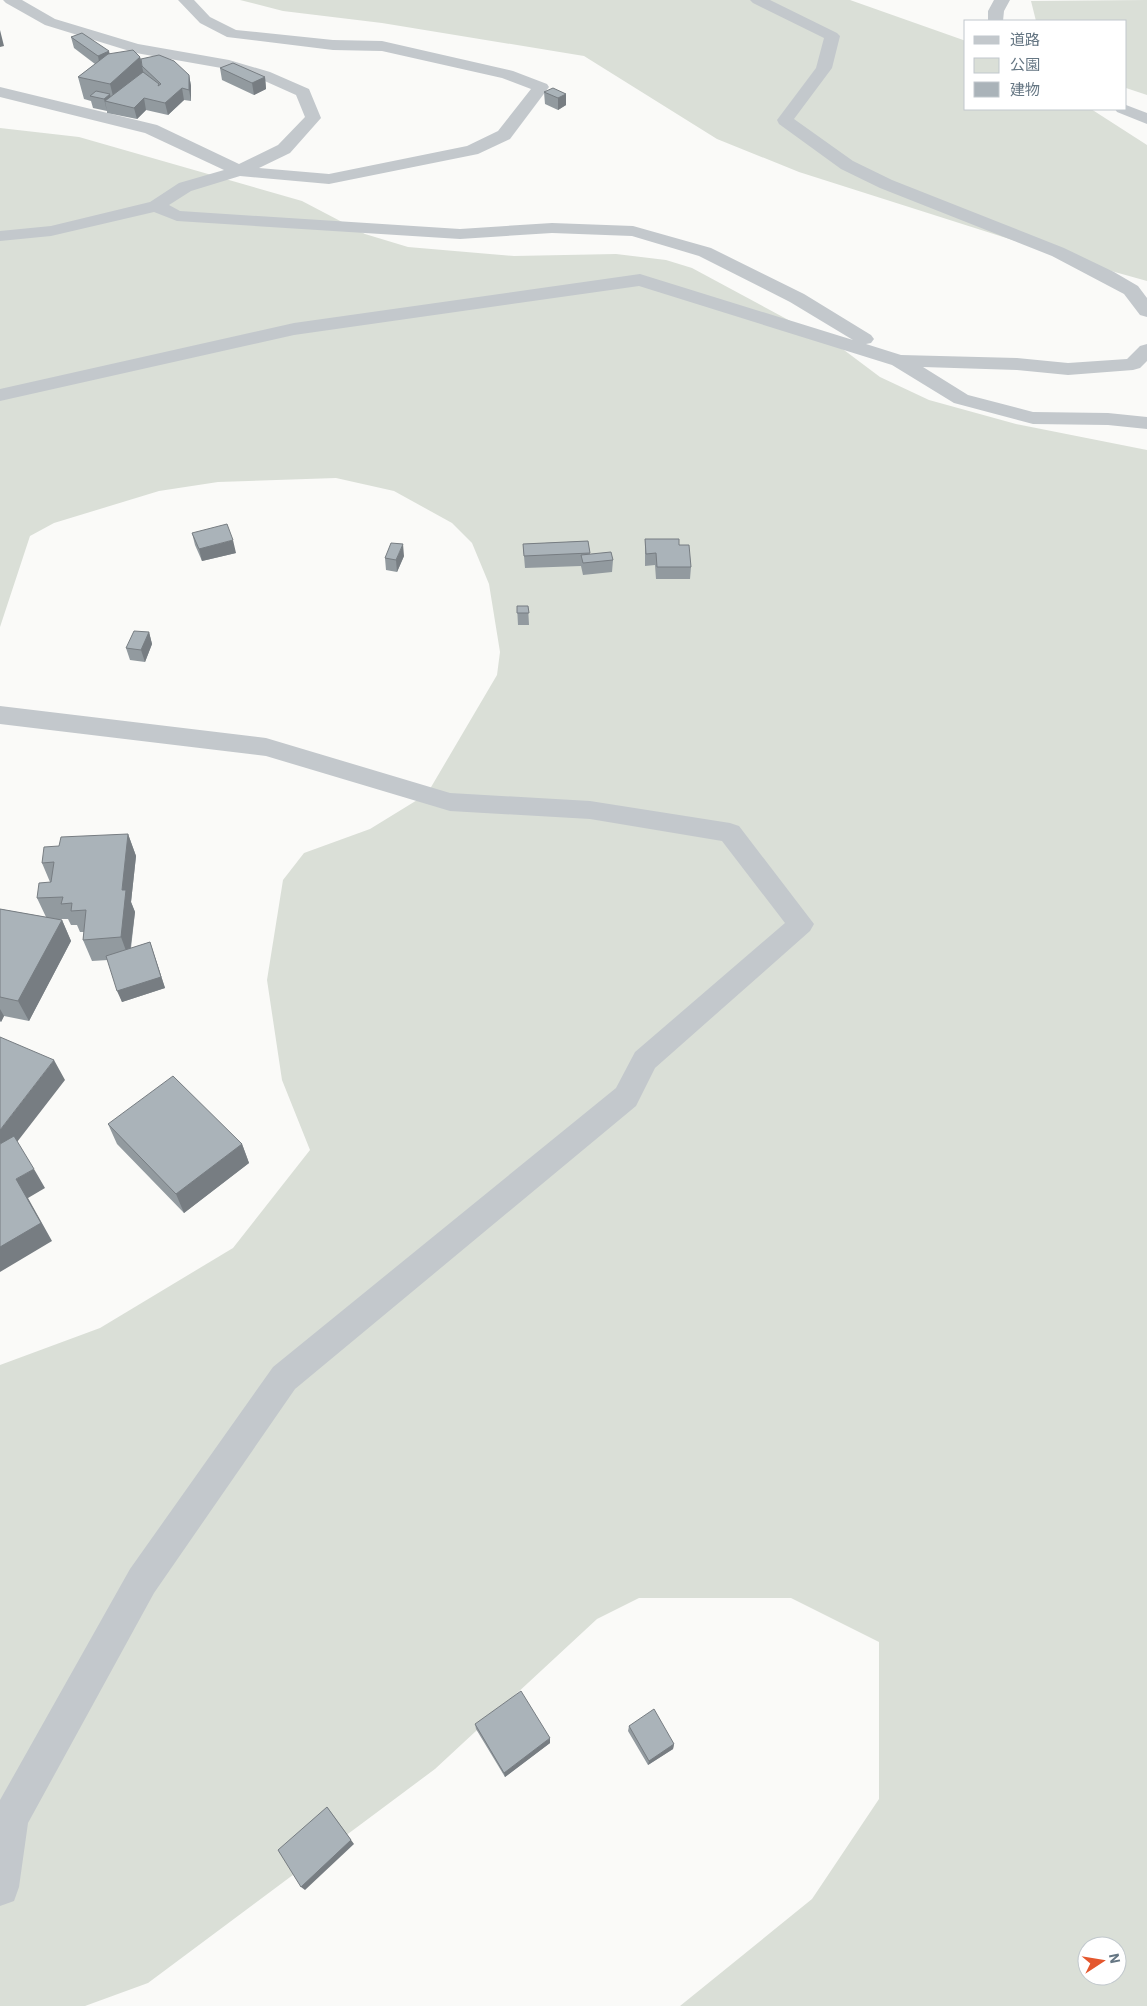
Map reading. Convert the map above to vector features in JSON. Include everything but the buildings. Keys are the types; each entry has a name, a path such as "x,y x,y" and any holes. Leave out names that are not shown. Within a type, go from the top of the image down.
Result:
{"street":[{"path":"0,236 52,231 156,206 185,187 239,171 284,149 313,118 303,92 264,75 229,65 136,48 50,22 11,0"},
{"path":"0,92 151,129 239,171 329,179 472,150 504,135 541,87 507,74 382,46 333,46 232,34 205,20 186,0"},
{"path":"758,0 832,36 824,68 785,120 847,165 886,184 1058,252 1108,276 1131,290 1147,311"},
{"path":"996,20 996,11 1002,0"},
{"path":"1125,110 1147,119"},
{"path":"156,206 177,216 460,234 552,228 633,231 705,252 797,298 961,399 1032,418 1147,423"},
{"path":"0,395 294,329 640,280 899,361 1017,364 1068,369 1133,364 1147,350"},
{"path":"0,715 266,747 450,802 590,810 730,833 801,924 645,1060 626,1097 284,1378 142,1581 10,1819 0,1887"}],"green space":[{"path":"240,0 850,0 964,40 964,110 1093,110 1147,145 1147,281 799,172 717,139 584,56 382,23 283,11"},
{"path":"1147,0 1147,95 1127,88 1127,20 1036,20 1031,1"},
{"path":"0,128 79,137 302,201 365,234 408,247 514,256 616,254 666,260 692,268 844,350 880,377 929,400 1016,424 1147,450 1147,2006 680,2006 812,1899 879,1799 879,1642 791,1598 639,1598 597,1619 435,1769 148,1983 85,2006 0,2006 0,1365 100,1328 233,1248 310,1150 282,1080 267,980 283,880 304,853 370,829 427,794 497,675 500,652 489,584 472,543 452,523 394,491 336,478 218,482 159,491 54,523 30,536 0,627"}]}
